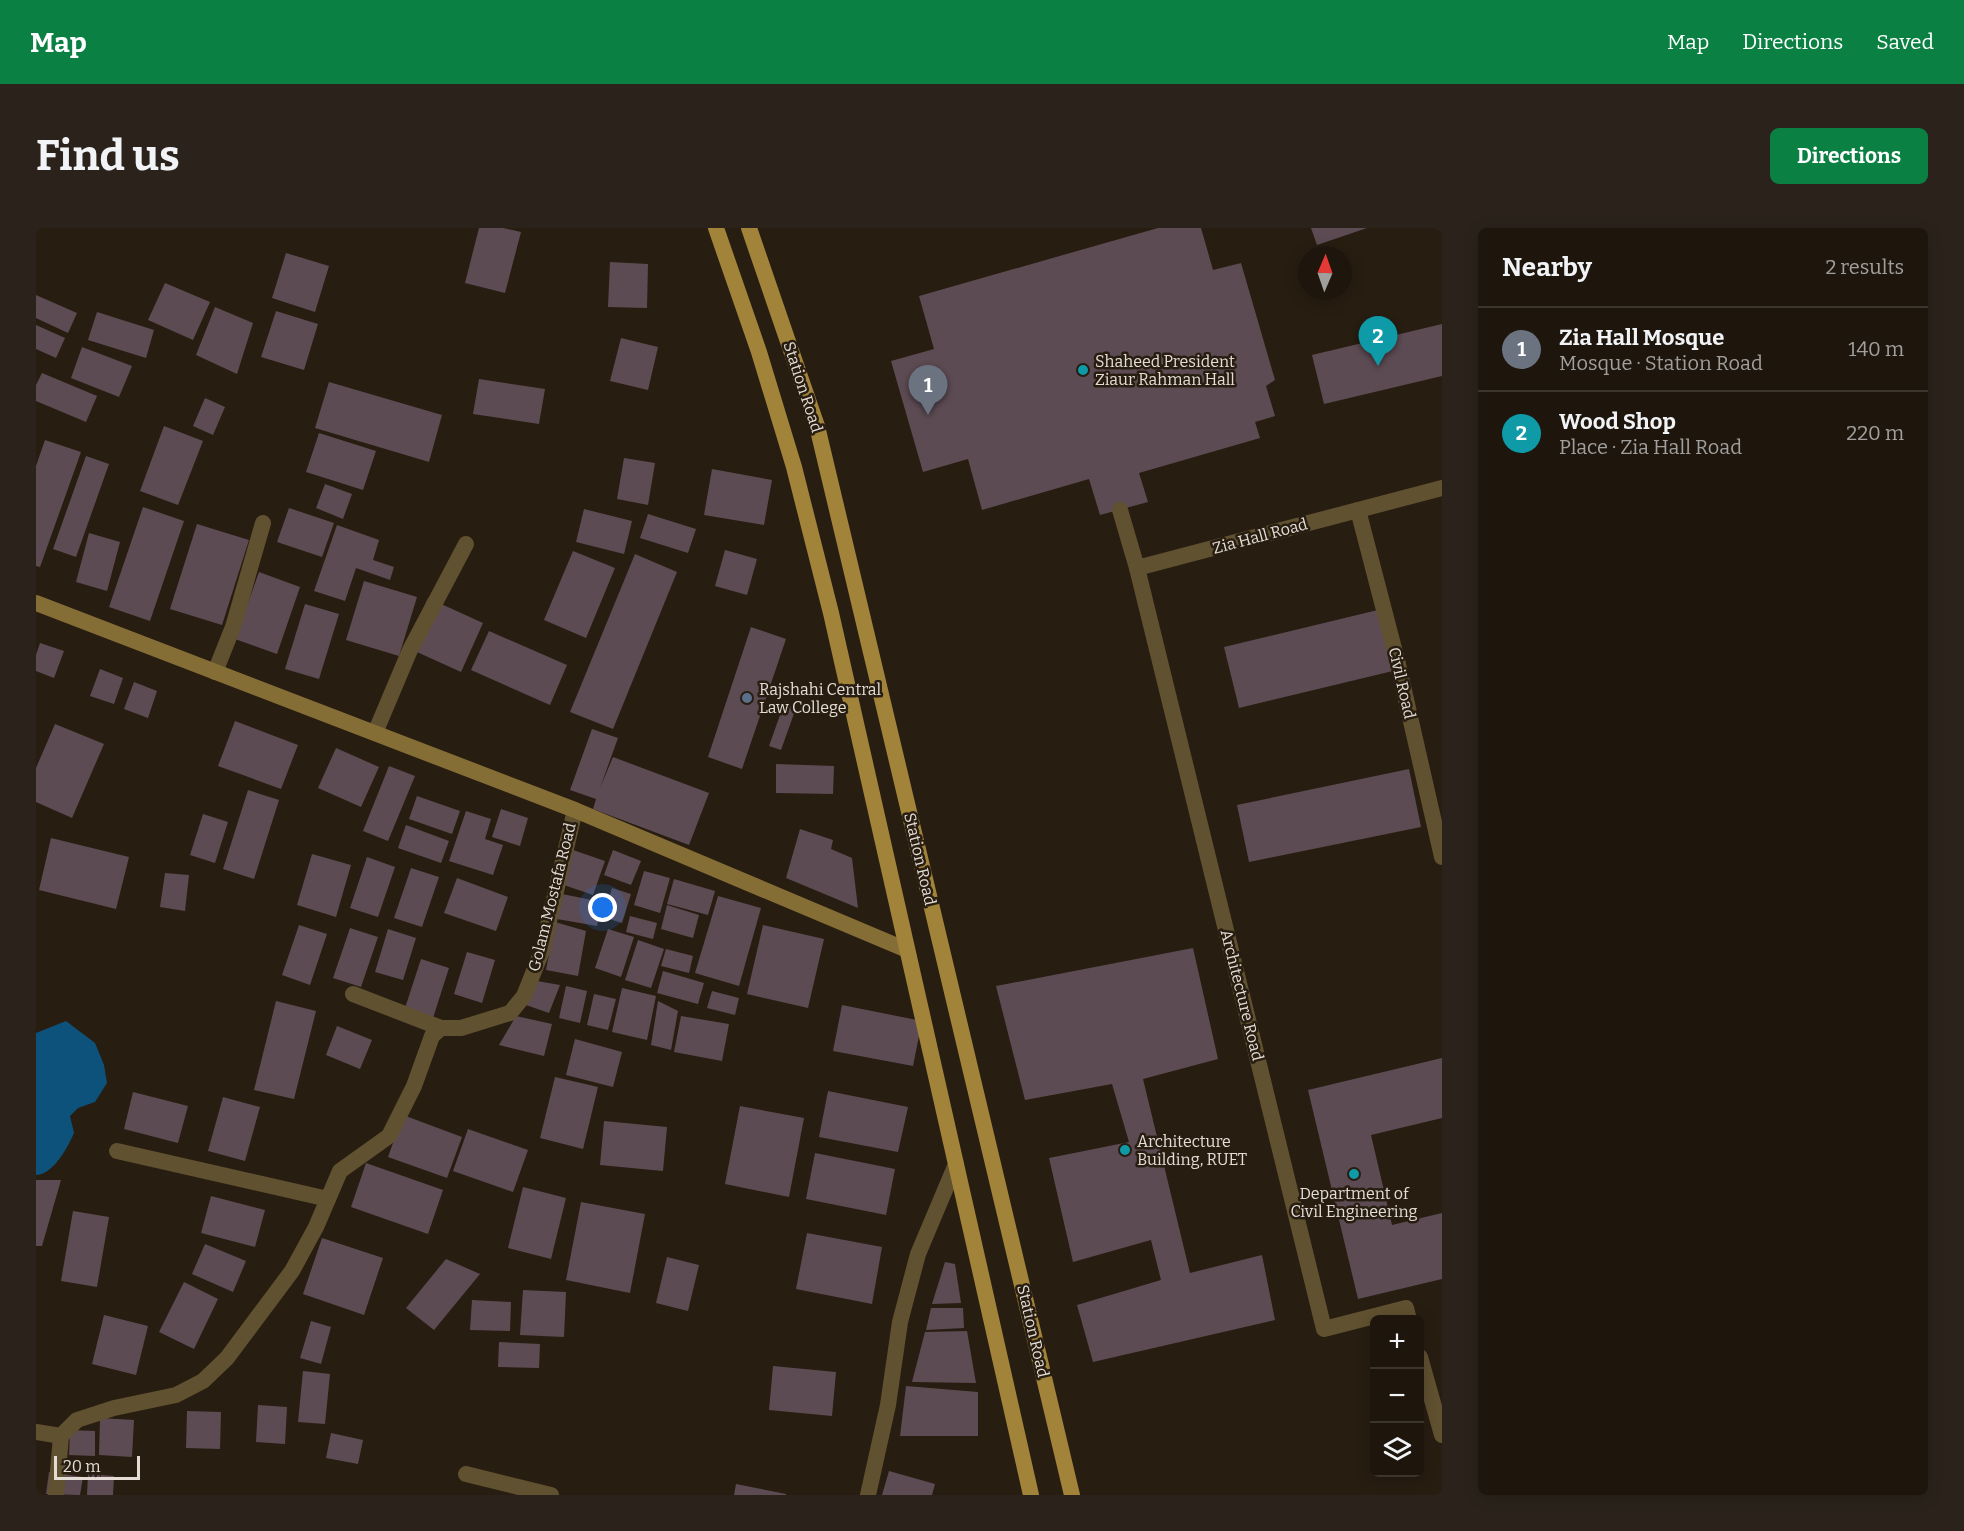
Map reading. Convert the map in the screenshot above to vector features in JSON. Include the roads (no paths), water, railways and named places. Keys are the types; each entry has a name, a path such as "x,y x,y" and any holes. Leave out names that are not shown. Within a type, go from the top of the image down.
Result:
{"main road":[{"name":"Station Road","path":"716,228 759,352 794,467 831,613 1031,1495"},
{"name":"Station Road","path":"749,228 817,426 1072,1495"},
{"path":"36,603 575,810 908,950"}],"street":[{"name":"Zia Hall Road","path":"1137,568 1442,488"},
{"path":"1120,510 1137,568"},
{"name":"Civil Road","path":"1358,510 1397,660 1442,857"},
{"path":"215,672 233,627 262,523"},
{"path":"375,733 410,650 466,544"},
{"name":"Architecture Road","path":"1137,568 1323,1329 1370,1317"},
{"name":"Golam Mostafa Road","path":"441,1028 462,1028 510,1014 524,996 542,951 575,810"},
{"path":"56,1495 61,1436 77,1420 114,1408 176,1395 203,1381 227,1358 292,1271 340,1171 389,1136 414,1086 432,1036 441,1028 353,994"},
{"path":"117,1151 328,1199"},
{"path":"868,1495 888,1405 903,1311 918,1254 956,1164"},
{"name":"Architecture Road","path":"1378,1315 1406,1308 1408,1315"},
{"path":"1423,1369 1442,1435"},
{"path":"36,1432 61,1436"},
{"path":"466,1474 551,1495"}],"water":[{"path":"66,1021 95,1043 104,1065 107,1083 95,1102 78,1108 70,1116 74,1133 68,1145 54,1165 42,1174 36,1175 36,1033"}],"place":[{"name":"Wood Shop","path":"1378,366"},
{"name":"Shaheed President Ziaur Rahman Hall","path":"1083,370"},
{"name":"Zia Hall Mosque","path":"928,415"},
{"name":"Rajshahi Central Law College","path":"747,698"},
{"name":"Architecture Building, RUET","path":"1125,1150"},
{"name":"Department of Civil Engineering","path":"1354,1174"}]}
